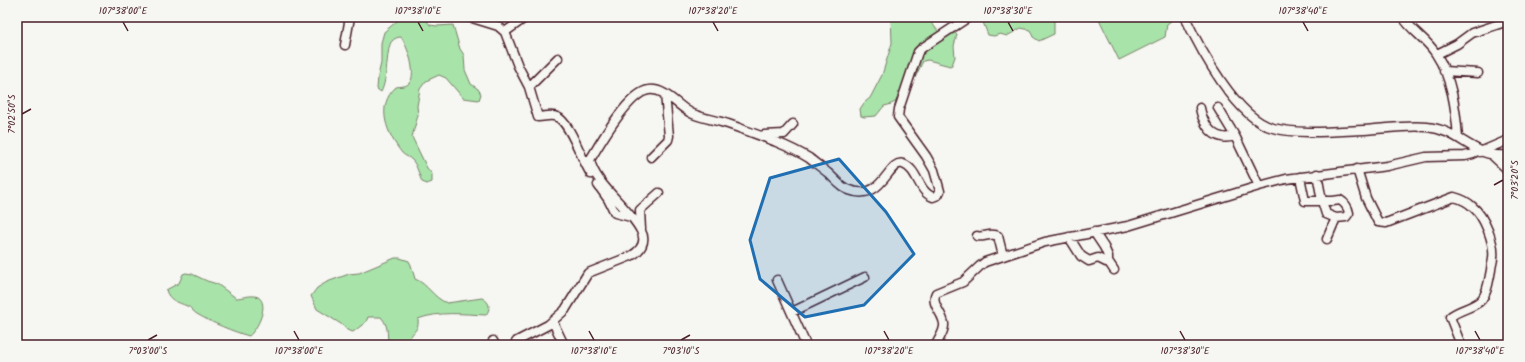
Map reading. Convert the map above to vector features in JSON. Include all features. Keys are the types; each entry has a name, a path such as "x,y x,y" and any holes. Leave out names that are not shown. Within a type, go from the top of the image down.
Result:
{"street":[{"path":"345,45 350,17"},
{"path":"469,17 498,26 505,32 518,66 530,87 538,115 540,117 556,116 562,121 574,137 579,152 589,171 608,199 613,211 617,214 631,217"},
{"path":"496,17 498,26"},
{"path":"505,32 526,17"},
{"path":"642,231 617,199 597,177 590,160 617,118 637,96 648,90 654,90 665,94 692,113 776,141 808,158 827,172 841,186 849,190 860,193 875,189 883,182 892,168 898,164 903,164 910,170 930,197 936,196 940,190 934,170 926,156 899,120 899,109 918,52 969,17"},
{"path":"1185,17 1194,38 1235,100 1248,114 1266,126 1286,130 1323,132 1428,127 1444,131 1478,151 1494,156 1508,155"},
{"path":"1403,17 1406,22 1424,38 1437,54 1450,86 1456,117 1458,138"},
{"path":"1437,54 1457,44 1472,33 1508,21"},
{"path":"530,87 558,58"},
{"path":"1444,71 1478,73"},
{"path":"651,157 668,140 669,136 665,94"},
{"path":"1200,108 1206,126 1217,135 1223,138 1235,136"},
{"path":"1218,108 1235,136 1259,186"},
{"path":"760,136 784,134 793,124"},
{"path":"936,345 943,330 944,323 942,315 934,302 934,296 936,293 963,282 980,266 1003,256 1045,242 1128,226 1259,186 1316,174 1388,166 1426,157 1465,156 1508,140"},
{"path":"1494,156 1508,170"},
{"path":"1357,169 1366,198 1378,222 1386,223 1454,198 1464,200 1475,207 1481,216 1489,233 1494,257 1489,282 1483,298 1450,317 1461,345"},
{"path":"1300,177 1305,202 1322,201 1333,201 1340,200 1344,203 1349,213 1346,217 1336,218 1326,214 1322,201 1316,174"},
{"path":"514,345 517,341 553,322 565,310 588,273 636,253 641,248 643,242 640,210 659,193"},
{"path":"1327,239 1336,218"},
{"path":"1094,232 1106,252 1108,261 1114,270"},
{"path":"976,236 995,234 998,236 1003,256"},
{"path":"1069,237 1081,256 1089,261 1098,258 1106,262 1108,261"},
{"path":"792,312 865,277"},
{"path":"777,280 806,345"},
{"path":"553,322 564,345"}],"highlighted area":[{"path":"839,159 886,212 914,254 864,305 805,317 760,279 750,240 770,178"}],"green space":[{"path":"402,17 424,17 430,25 453,25 460,49 464,55 465,70 471,84 478,89 481,94 479,100 463,98 446,78 439,75 426,81 420,89 417,106 418,115 412,137 427,168 432,174 432,182 427,184 422,182 414,162 402,153 388,129 386,120 386,103 390,95 396,87 407,85 412,78 412,66 406,46 401,37 394,39 390,44 383,87 381,92 377,89 381,63 381,43 384,32"},
{"path":"891,17 913,17 915,20 930,21 943,37 951,32 957,34 954,46 955,57 952,65 950,66 928,60 923,61 913,82 898,100 884,106 876,116 864,117 861,116 860,109 870,98 882,75 892,43"},
{"path":"981,17 1054,17 1054,34 1039,41 1033,37 1030,30 1021,28 1007,36 1000,34 994,36 988,35"},
{"path":"1098,17 1176,17 1167,24 1165,37 1119,60"},
{"path":"395,258 409,261 415,279 424,284 442,301 447,303 482,298 489,305 488,312 486,315 443,314 426,316 418,319 418,326 410,337 407,345 390,345 386,325 381,317 368,317 366,322 353,332 347,330 341,324 317,309 311,296 317,288 327,282 349,274 359,273"},
{"path":"186,273 217,284 236,298 250,296 258,297 263,305 263,311 259,323 252,333 249,336 208,320 169,297 166,290 179,283 183,274"}]}
